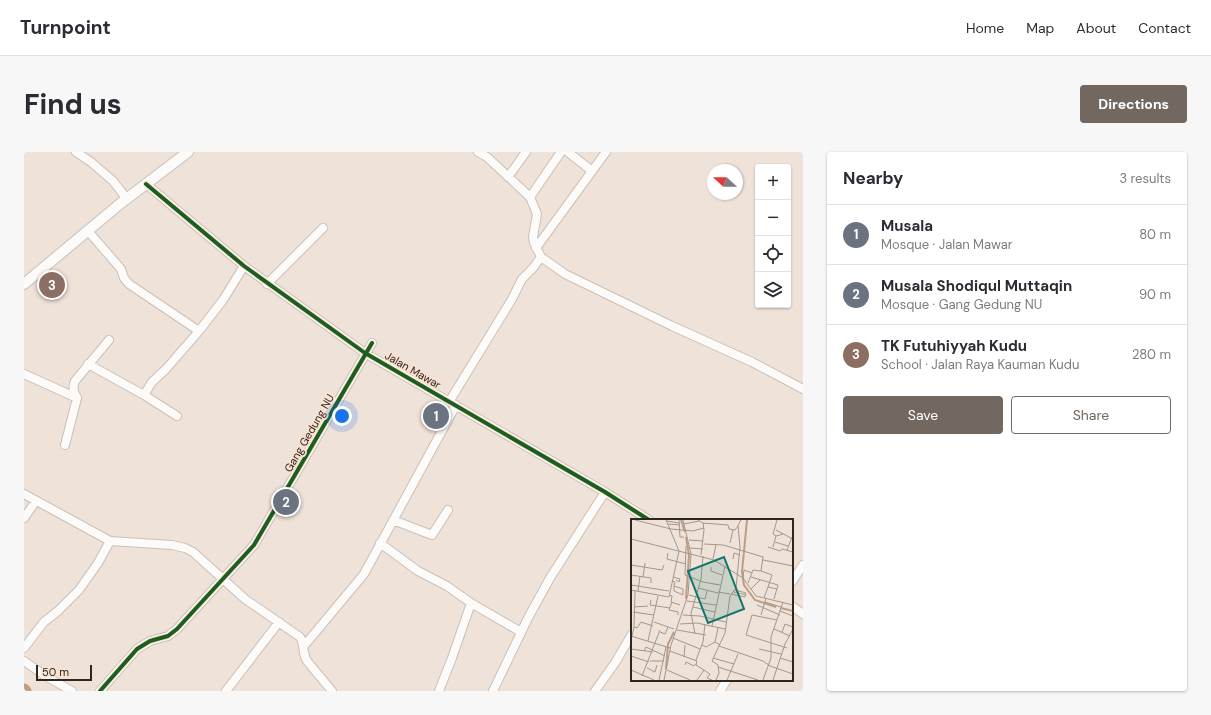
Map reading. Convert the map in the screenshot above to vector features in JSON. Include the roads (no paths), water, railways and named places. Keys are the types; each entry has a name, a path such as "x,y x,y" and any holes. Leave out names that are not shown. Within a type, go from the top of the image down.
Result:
{"street":[{"path":"76,152 91,162 113,181 127,199"},
{"path":"24,284 127,199 188,152"},
{"path":"478,152 487,157 530,196 537,214 533,237 536,248 541,257 565,274 672,326 752,362 803,389"},
{"path":"508,177 526,152"},
{"path":"530,196 562,152"},
{"path":"568,152 592,171"},
{"path":"536,248 606,152"},
{"name":"Jalan Mawar","path":"146,184 267,284 365,353 605,492 647,519"},
{"path":"267,284 323,228"},
{"path":"88,231 121,269 124,278 129,284 200,331"},
{"path":"304,646 364,574 453,403 522,279 541,257"},
{"path":"144,395 152,382 166,369 200,331 223,300 244,266"},
{"path":"65,445 77,398 73,386 78,376 109,340"},
{"name":"Gang Gedung NU","path":"100,691 137,649 172,633 224,579 254,545 372,343"},
{"path":"88,364 144,395 177,416"},
{"path":"24,374 77,398"},
{"path":"493,691 521,632 550,578 605,492"},
{"path":"24,494 110,541 172,545 185,548 193,552 245,599 300,637 304,646 305,658 307,662 332,691"},
{"path":"24,518 36,501"},
{"path":"393,520 432,535 448,510"},
{"path":"24,648 44,622 58,611 78,590 98,563 110,541"},
{"path":"380,543 418,571 447,586 471,603 521,632"},
{"path":"793,580 803,565"},
{"path":"439,691 471,603"},
{"path":"793,607 803,614"},
{"path":"226,691 279,622"},
{"path":"595,691 615,663 631,636"},
{"path":"24,661 47,677 72,691"},
{"path":"720,691 726,681"}],"place":[{"name":"TK Futuhiyyah Kudu","path":"52,285"},
{"name":"Musala","path":"436,416"},
{"name":"Musala Shodiqul Muttaqin","path":"286,502"}]}
